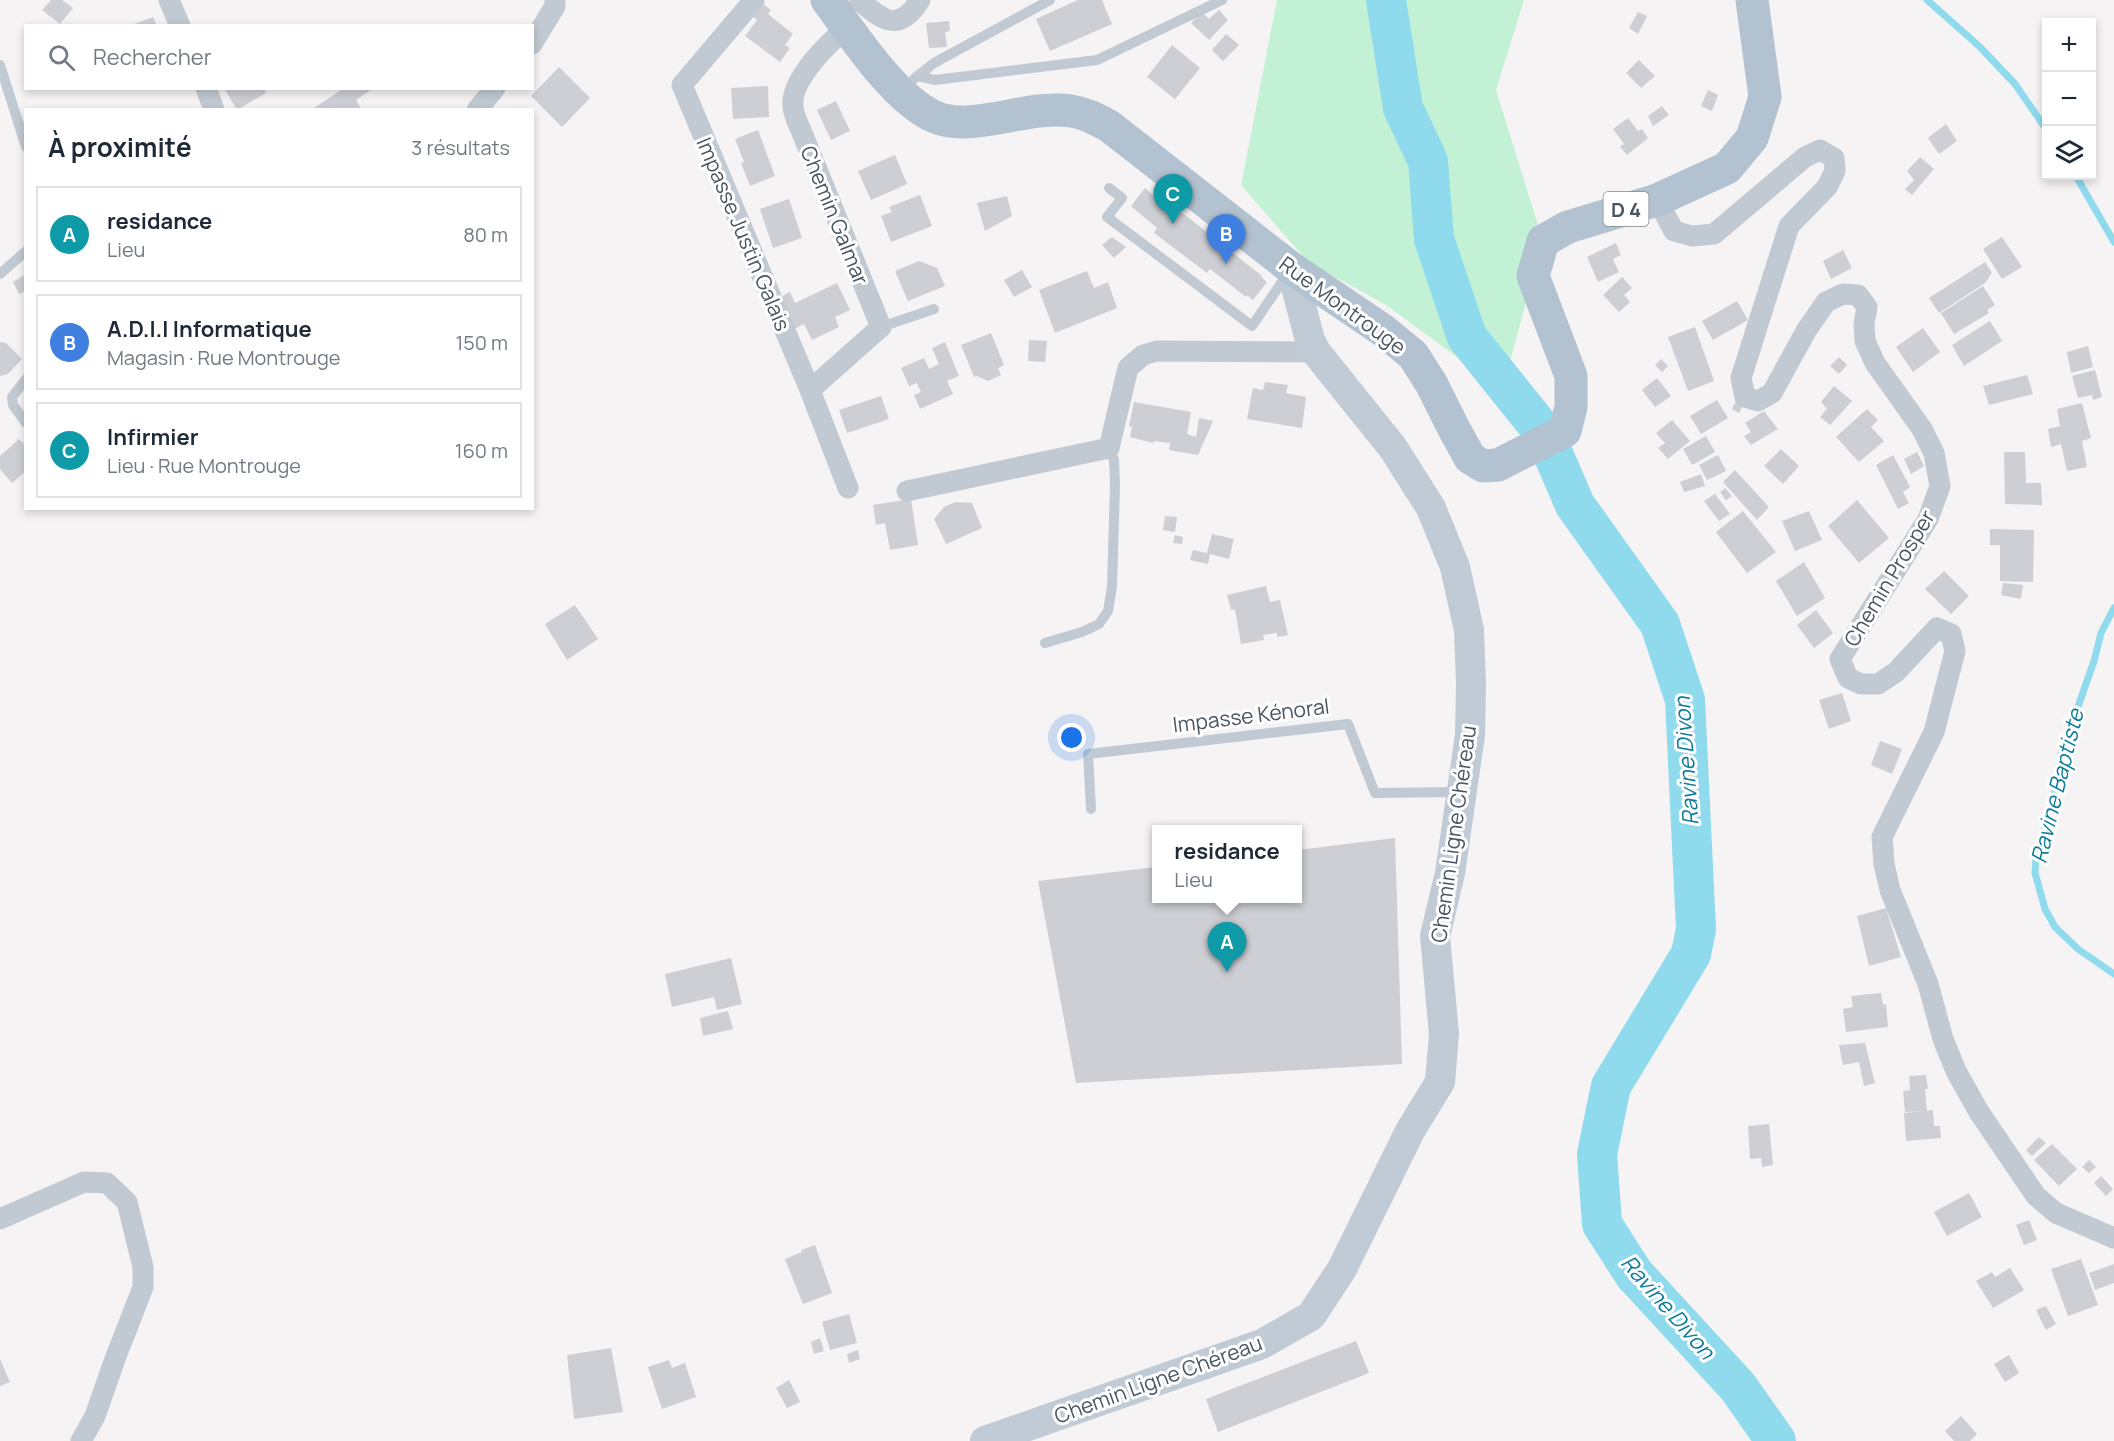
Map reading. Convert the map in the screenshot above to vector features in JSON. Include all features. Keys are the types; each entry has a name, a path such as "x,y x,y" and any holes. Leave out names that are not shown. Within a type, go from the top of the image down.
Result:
{"main road":[{"name":"Rue Montrouge","path":"827,0 853,14 884,76 908,83 919,108 936,118 975,121 1049,110 1070,110 1087,114 1109,126 1291,268 1384,331 1413,355 1431,383 1470,458 1483,466 1498,465 1564,431 1571,407 1571,376 1533,276 1543,241 1568,227 1657,200 1727,168 1752,138 1765,97 1752,0"}],"street":[{"path":"169,0 179,24"},
{"path":"534,41 555,6 555,0"},
{"name":"Impasse Justin Galais","path":"754,0 682,85 810,390 848,488"},
{"path":"853,14 878,17 889,22 901,20 913,11 920,0"},
{"name":"Chemin Galmar","path":"853,14 820,52 793,95 793,107 881,327"},
{"path":"207,90 213,108"},
{"path":"479,108 493,90"},
{"name":"Chemin Prosper","path":"1657,200 1674,231 1692,236 1714,234 1805,157 1820,150 1834,158 1835,171 1827,187 1789,226 1740,378 1745,397 1758,401 1772,393 1806,331 1826,302 1843,294 1858,295 1867,308 1864,324 1865,341 1875,363 1922,429 1934,453 1940,486 1928,519 1840,660 1848,678 1862,684 1878,684 1896,672 1937,628 1951,634 1955,651 1934,732 1882,837 1884,864 1890,891 1928,984 1943,1039 1956,1071 1978,1112 2036,1196 2056,1213 2114,1238"},
{"name":"Chemin Ligne Chéreau","path":"985,1441 1262,1344 1311,1316 1342,1269 1410,1131 1440,1082 1444,1034 1435,936 1450,873 1470,735 1468,630 1455,567 1431,508 1393,448 1316,352 1310,340 1291,268"},
{"path":"810,390 881,327"},
{"path":"907,491 1109,448 1128,368 1143,355 1157,351 1316,352"},
{"path":"0,1219 84,1182 107,1183 127,1202 143,1266 143,1287 96,1416 81,1441"}],"lane":[{"path":"908,83 934,63 1050,0"},
{"path":"908,83 1097,60 1222,0"},
{"path":"0,65 24,141"},
{"path":"1109,188 1122,198 1107,217 1252,326 1291,268"},
{"path":"0,274 24,254"},
{"path":"881,327 934,309"},
{"path":"24,382 12,397 13,405 24,420"},
{"path":"1045,642 1082,632 1099,624 1108,611 1112,587 1115,485 1114,460 1109,448"},
{"name":"Impasse Kénoral","path":"1090,809 1088,754 1348,724 1375,794 1463,792"}],"green space":[{"path":"1277,0 1524,0 1496,90 1543,241 1502,390 1386,305 1308,262 1241,185"}],"building":[{"path":"51,0 62,0 73,8 60,24 42,10"},
{"path":"758,0 771,10 768,14 793,34 785,45 790,48 780,62 745,36 757,20 747,12"},
{"path":"1078,0 1102,0 1112,24 1050,51 1036,19"},
{"path":"1219,10 1228,20 1209,40 1191,23 1202,12 1209,19"},
{"path":"1638,12 1647,16 1638,34 1629,28"},
{"path":"153,17 156,24 135,24"},
{"path":"949,21 950,31 945,32 947,47 929,48 926,23"},
{"path":"1226,34 1239,45 1223,61 1212,50"},
{"path":"1172,45 1200,68 1175,99 1147,77"},
{"path":"1639,60 1655,76 1641,88 1626,73"},
{"path":"559,67 590,98 562,127 531,96"},
{"path":"768,86 769,117 733,119 731,88"},
{"path":"225,90 265,90 266,93 240,108 236,108"},
{"path":"341,90 371,90 356,100 361,108 314,108"},
{"path":"1708,90 1718,95 1712,111 1701,106"},
{"path":"836,101 850,131 831,140 817,110"},
{"path":"1662,106 1669,115 1653,126 1648,116"},
{"path":"1628,118 1638,131 1642,129 1648,138 1627,155 1620,147 1624,144 1613,129"},
{"path":"1946,124 1957,141 1939,154 1928,138"},
{"path":"758,130 775,176 750,186 735,139"},
{"path":"895,155 907,184 871,200 858,171"},
{"path":"1920,157 1934,169 1912,195 1905,189 1914,180 1907,171"},
{"path":"1145,188 1189,218 1262,276 1267,282 1253,300 1210,269 1207,273 1154,233 1157,228 1131,206"},
{"path":"920,195 932,226 891,242 881,216 892,212 889,207"},
{"path":"1007,196 1012,216 985,231 977,203"},
{"path":"789,199 802,238 773,248 760,209"},
{"path":"1112,237 1126,247 1114,258 1102,245"},
{"path":"2002,237 2022,267 2002,279 1983,249"},
{"path":"1616,243 1621,255 1613,259 1619,272 1598,282 1587,257"},
{"path":"1843,250 1852,268 1831,279 1823,261"},
{"path":"919,261 937,268 945,286 908,301 895,271"},
{"path":"1985,262 1992,273 1985,283 1939,313 1929,298"},
{"path":"1022,270 1032,287 1014,297 1004,280"},
{"path":"1087,271 1094,288 1108,282 1117,308 1055,333 1039,290"},
{"path":"24,275 24,292 19,294 13,282"},
{"path":"1622,277 1632,288 1624,295 1630,302 1619,312 1603,295"},
{"path":"837,283 850,310 835,317 839,327 812,340 804,324 792,330 779,298 790,292 795,303"},
{"path":"1983,286 1995,305 1987,310 1989,313 1954,334 1941,313"},
{"path":"1737,301 1748,320 1713,340 1702,321"},
{"path":"1990,321 2002,341 1964,366 1952,345"},
{"path":"1695,327 1714,381 1688,391 1668,337"},
{"path":"1923,328 1940,352 1913,372 1896,347"},
{"path":"991,333 1004,365 998,368 1001,375 988,381 974,377 961,345"},
{"path":"1029,340 1047,341 1045,362 1028,361"},
{"path":"0,342 6,343 22,359 8,374 0,376"},
{"path":"945,342 959,376 947,381 953,394 920,409 914,395 921,392 917,383 909,386 901,368 924,358 929,369 939,364 932,348"},
{"path":"2088,346 2093,367 2071,373 2067,352"},
{"path":"1839,357 1847,365 1839,374 1830,366"},
{"path":"1661,359 1668,366 1662,372 1655,365"},
{"path":"2095,370 2102,397 2093,400 2092,395 2078,398 2072,376"},
{"path":"2027,375 2033,394 1989,405 1983,386"},
{"path":"1657,378 1671,396 1655,407 1642,390"},
{"path":"1265,382 1288,385 1286,393 1306,397 1302,428 1247,419 1253,388 1263,390"},
{"path":"1834,386 1852,401 1830,425 1820,417 1827,409 1821,402"},
{"path":"881,396 889,419 847,433 839,410"},
{"path":"1737,399 1744,403 1739,413 1732,409"},
{"path":"1717,400 1728,418 1701,434 1690,416"},
{"path":"1134,402 1191,412 1187,434 1196,437 1199,418 1213,421 1198,455 1169,450 1170,443 1154,441 1153,443 1130,437 1132,427 1129,426"},
{"path":"2082,403 2091,438 2082,441 2087,467 2067,471 2061,444 2051,447 2048,429 2060,426 2057,409"},
{"path":"1867,409 1878,420 1871,427 1884,441 1859,462 1836,437"},
{"path":"1764,411 1778,429 1751,445 1744,436 1751,432 1745,423"},
{"path":"1672,420 1690,441 1668,459 1658,448 1665,443 1656,433"},
{"path":"1706,436 1715,452 1692,465 1683,449"},
{"path":"19,439 24,444 24,473 12,483 0,469 0,456"},
{"path":"1781,449 1799,466 1783,484 1764,466"},
{"path":"1917,452 1924,466 1911,474 1904,459"},
{"path":"2004,452 2025,452 2026,483 2041,483 2042,505 2005,504"},
{"path":"1718,455 1726,471 1707,480 1699,465"},
{"path":"1893,455 1910,487 1903,492 1909,503 1898,509 1876,465"},
{"path":"1735,470 1769,507 1757,520 1723,482"},
{"path":"1701,474 1705,486 1684,492 1680,482"},
{"path":"1725,488 1732,496 1726,500 1720,492"},
{"path":"1715,494 1730,514 1719,521 1704,501"},
{"path":"911,499 918,545 890,550 885,523 876,525 873,505"},
{"path":"1857,500 1889,538 1859,563 1828,526"},
{"path":"956,502 972,503 982,528 946,544 934,519 944,507"},
{"path":"1743,511 1776,552 1747,573 1716,532"},
{"path":"1809,511 1822,540 1795,551 1782,521"},
{"path":"1165,516 1177,517 1175,532 1163,530"},
{"path":"1990,529 2034,530 2033,582 2000,581 2000,545 1990,545"},
{"path":"1212,534 1234,539 1229,559 1210,554 1208,564 1190,560 1193,550 1207,553"},
{"path":"1175,535 1183,537 1182,544 1173,543"},
{"path":"1804,562 1825,598 1797,616 1776,581"},
{"path":"1944,571 1969,596 1951,614 1925,589"},
{"path":"2003,583 2023,585 2021,599 2001,595"},
{"path":"1266,586 1270,602 1280,600 1288,635 1277,637 1277,633 1263,635 1264,640 1241,644 1235,609 1231,610 1227,595"},
{"path":"575,605 598,639 567,660 545,624"},
{"path":"1816,610 1833,633 1814,648 1797,625"},
{"path":"1842,693 1851,721 1829,729 1819,700"},
{"path":"1880,741 1902,749 1892,774 1871,765"},
{"path":"1395,838 1402,1064 1076,1083 1038,881 1152,867 1152,903 1302,903 1302,850"},
{"path":"1886,908 1901,957 1869,966 1857,916"},
{"path":"731,958 742,1004 717,1010 714,997 672,1007 665,974"},
{"path":"1881,993 1883,1005 1886,1004 1888,1027 1846,1032 1843,1009 1853,1007 1851,996"},
{"path":"728,1011 733,1029 703,1036 700,1018"},
{"path":"1865,1043 1875,1083 1864,1086 1859,1062 1843,1065 1839,1045"},
{"path":"1926,1075 1927,1111 1933,1110 1934,1126 1940,1126 1941,1138 1906,1141 1904,1113 1923,1111 1905,1112 1903,1091 1910,1090 1909,1076"},
{"path":"1769,1124 1773,1165 1762,1167 1761,1158 1750,1159 1748,1126"},
{"path":"2039,1137 2046,1143 2032,1156 2026,1150"},
{"path":"2052,1144 2077,1169 2059,1186 2034,1160"},
{"path":"2089,1160 2096,1167 2089,1173 2082,1167"},
{"path":"2101,1176 2113,1189 2106,1196 2094,1183"},
{"path":"1969,1193 1982,1217 1947,1236 1934,1212"},
{"path":"2029,1220 2037,1240 2024,1245 2016,1225"},
{"path":"815,1245 832,1293 803,1304 785,1259"},
{"path":"2081,1259 2098,1305 2068,1316 2051,1269"},
{"path":"2114,1264 2114,1283 2095,1290 2089,1273"},
{"path":"2010,1268 2024,1290 1993,1308 1976,1281 1992,1272 1995,1277"},
{"path":"2046,1306 2056,1324 2046,1330 2036,1310"},
{"path":"849,1314 857,1343 830,1350 822,1322"},
{"path":"820,1338 824,1351 814,1354 811,1342"},
{"path":"1356,1341 1369,1373 1218,1432 1206,1399"},
{"path":"611,1348 623,1412 574,1419 567,1355"},
{"path":"858,1350 860,1359 849,1363 847,1354"},
{"path":"2009,1355 2019,1373 2005,1382 1994,1364"},
{"path":"0,1359 10,1382 0,1386"},
{"path":"669,1360 672,1368 685,1363 696,1397 662,1409 648,1367"},
{"path":"789,1380 800,1402 787,1408 776,1388"},
{"path":"1961,1416 1977,1434 1970,1441 1954,1441 1945,1431"}],"waterway":[{"name":"Ravine Divon","path":"1386,0 1403,108 1428,161 1434,239 1467,337 1544,433 1575,505 1660,624 1685,700 1696,929 1691,954 1611,1086 1597,1154 1602,1224 1634,1274 1738,1387 1776,1441"},
{"name":"Ravine Baptiste","path":"1927,0 1979,46 2015,84 2044,126"},
{"name":"Ravine Baptiste","path":"2078,180 2114,242"},
{"name":"Ravine Baptiste","path":"2114,608 2101,633 2094,661 2061,755 2054,795 2036,858 2035,873 2045,909 2055,927 2078,949 2114,974"}],"place":[{"name":"Infirmier","path":"1173,224"},
{"name":"A.D.I.I Informatique","path":"1226,264"},
{"name":"residance","path":"1227,972"}]}
